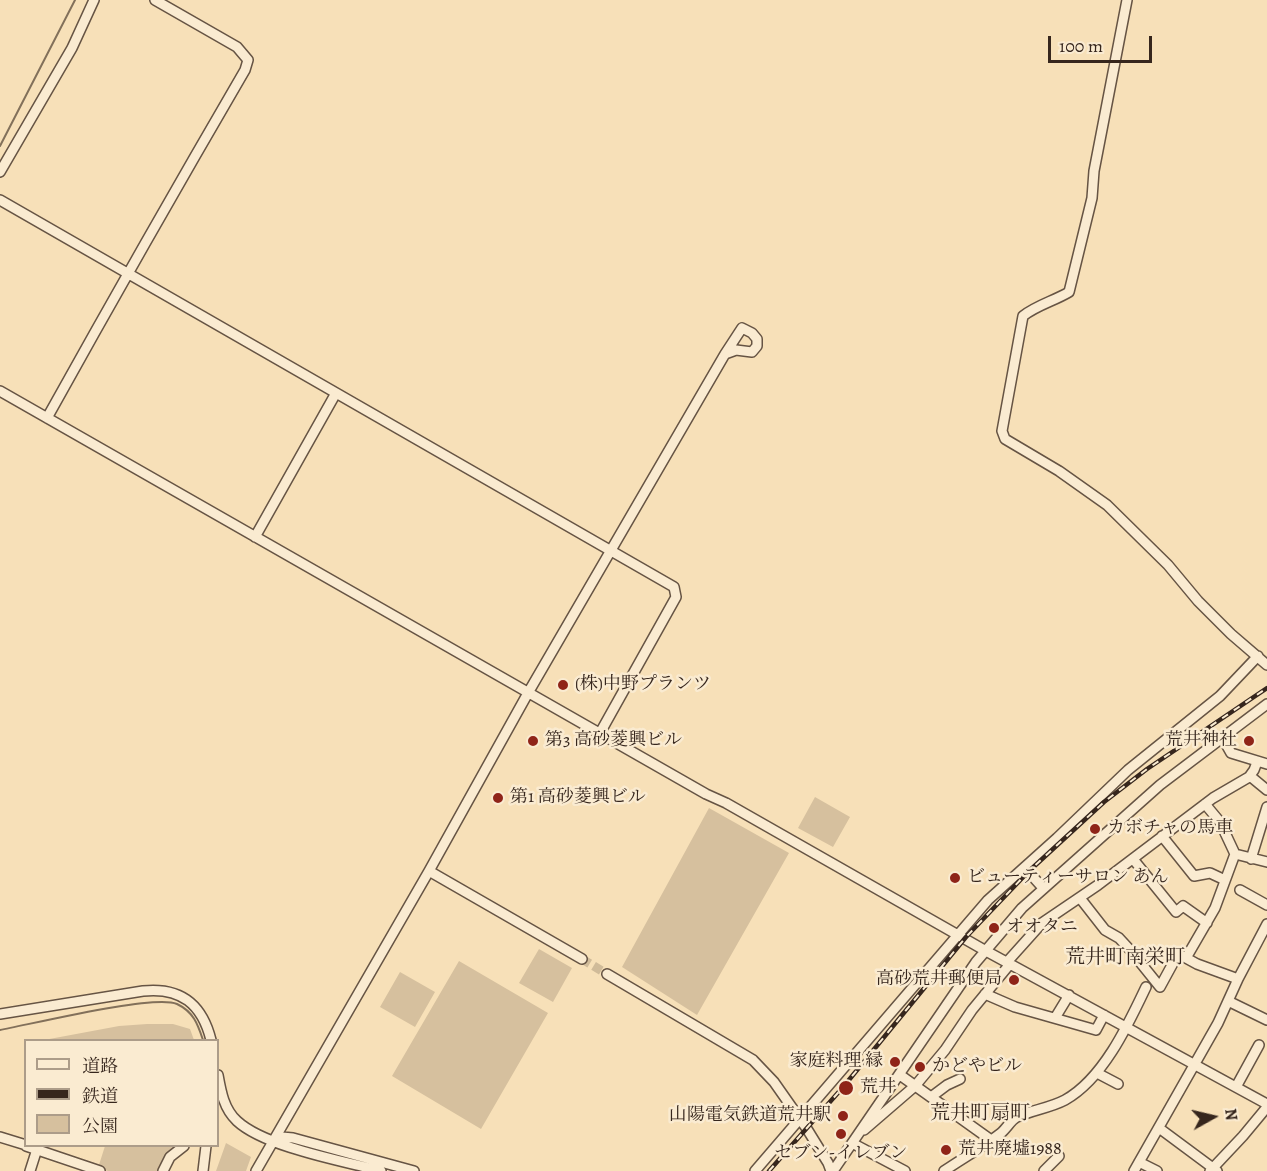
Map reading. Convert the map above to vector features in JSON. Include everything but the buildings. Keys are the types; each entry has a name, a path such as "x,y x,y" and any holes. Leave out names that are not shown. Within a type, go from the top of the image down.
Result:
{"street":[{"path":"0,172 72,48 94,0"},
{"path":"47,418 126,274 245,70 248,60 237,46 155,0"},
{"path":"1127,0 1094,171 1092,198 1069,292 1051,302 1033,308 1023,316 1002,431 1005,439 1059,471 1107,505 1168,565 1198,601 1267,665"},
{"path":"0,200 674,587 676,597 600,733"},
{"path":"256,1171 429,872 528,693 725,354 742,328 752,333 757,339 757,346 752,352 736,350 725,354"},
{"path":"0,391 706,794 726,803 986,951 1267,1105 1214,1170 1160,1128"},
{"path":"255,537 336,393"},
{"path":"755,1171 988,900 1128,770 1220,696 1258,656"},
{"path":"607,975 753,1060 774,1082 832,1171 976,962 1022,908 1160,785 1267,704"},
{"path":"1222,737 1231,753 1262,763"},
{"path":"855,1138 915,1086 938,1059 1009,962 1042,923 1080,898 1205,804 1250,776 1262,763"},
{"path":"1250,776 1267,790"},
{"path":"1186,958 1215,908 1235,854 1220,822 1205,804"},
{"path":"1251,859 1267,807"},
{"path":"1162,836 1194,876 1210,873 1225,880"},
{"path":"1235,854 1267,862"},
{"path":"1133,859 1176,912 1183,906 1207,923"},
{"path":"1025,868 1043,888"},
{"path":"429,872 582,960"},
{"path":"1240,890 1267,905"},
{"path":"1080,898 1105,930 1123,935 1160,987 1178,954 1197,964 1238,979"},
{"path":"1156,1171 1137,1167 1218,1023 1267,924"},
{"path":"944,1171 1002,1132 1016,1118 1048,1108 1065,1100 1083,1087 1097,1073 1146,987"},
{"path":"0,1014 155,989 186,998 194,1005 204,1019 210,1039"},
{"path":"985,994 1001,1003 1096,1030 1104,1015"},
{"path":"1055,1018 1069,995"},
{"path":"1228,1001 1267,1020"},
{"path":"1236,1087 1259,1045"},
{"path":"1097,1073 1118,1084"},
{"path":"900,1075 991,1140"},
{"path":"931,1097 960,1079"},
{"path":"219,1080 223,1101 237,1120 272,1141 381,1171"},
{"path":"0,1137 24,1144"},
{"path":"272,1141 282,1137 293,1138 414,1171"},
{"path":"855,1138 905,1171"},
{"path":"32,1147 100,1171"},
{"path":"163,1171 170,1158 183,1147"},
{"path":"203,1171 206,1147"},
{"path":"30,1171 37,1149"},
{"path":"1044,1171 1059,1156"}],"green space":[{"path":"815,797 850,817 833,847 798,828"},
{"path":"709,808 789,853 697,1015 622,967"},
{"path":"539,949 572,968 553,1002 519,983"},
{"path":"459,961 548,1013 481,1129 392,1076"},
{"path":"400,972 435,992 415,1027 380,1007"},
{"path":"173,1024 190,1029 194,1039 49,1039 119,1026"},
{"path":"226,1143 251,1157 246,1171 216,1171"},
{"path":"105,1147 176,1147 169,1153 158,1171 108,1171 98,1168"}],"waterway":[{"path":"0,146 75,0"},
{"path":"0,1030 119,1006 164,1002 177,1004 188,1011 197,1024 203,1039"}],"tunnel":[{"path":"582,959 607,974"}],"railway":[{"path":"769,1171 844,1086 966,937 1028,872 1104,802 1147,769 1267,688"}],"place":[{"name":"(株)中野プランツ","path":"563,685"},
{"name":"第3 高砂菱興ビル","path":"533,741"},
{"name":"荒井神社","path":"1249,741"},
{"name":"第1 高砂菱興ビル","path":"498,798"},
{"name":"カボチャの馬車","path":"1095,829"},
{"name":"ビューティーサロン あん","path":"955,878"},
{"name":"オオタニ","path":"994,928"},
{"name":"高砂荒井郵便局","path":"1014,980"},
{"name":"家庭料理 縁","path":"895,1062"},
{"name":"かどやビル","path":"920,1067"},
{"name":"荒井","path":"846,1088"},
{"name":"山陽電気鉄道荒井駅","path":"843,1116"},
{"name":"セブン-イレブン","path":"841,1134"},
{"name":"荒井廃墟1988","path":"946,1150"}],"district":[{"name":"荒井町南栄町","path":"1125,958"},
{"name":"荒井町扇町","path":"980,1114"}]}
